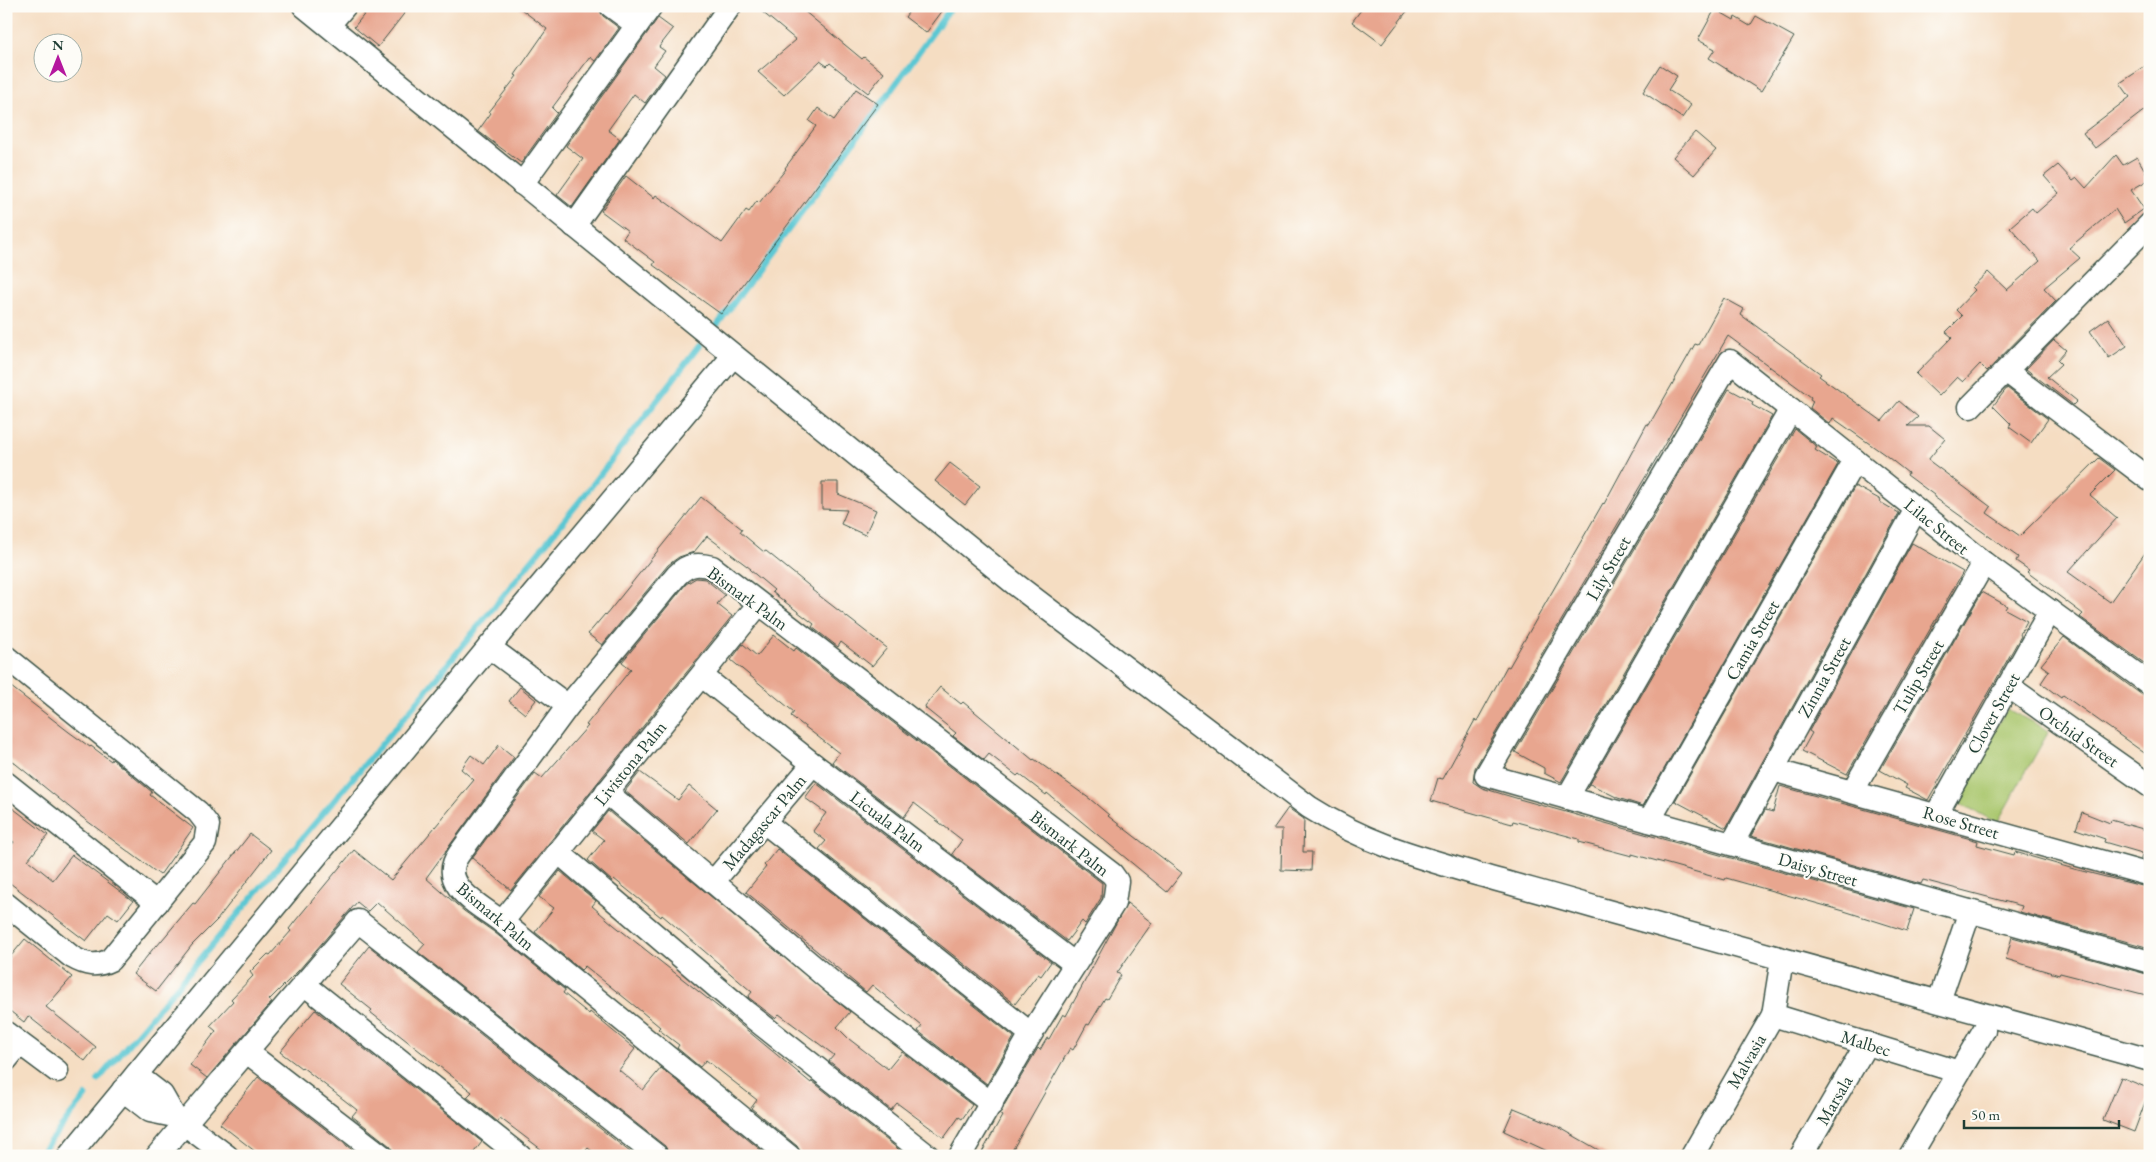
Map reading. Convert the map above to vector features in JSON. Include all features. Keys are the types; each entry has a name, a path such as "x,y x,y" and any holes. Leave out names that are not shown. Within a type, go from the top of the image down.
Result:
{"street":[{"path":"304,6 1015,584 1309,807 1334,822 1364,838 1436,862 2150,1060"},
{"path":"329,25 345,6"},
{"path":"611,6 637,25"},
{"path":"522,184 650,6"},
{"path":"574,226 730,6"},
{"path":"1970,408 2150,224"},
{"path":"69,1156 489,647 733,356"},
{"name":"Lilac Street","path":"1730,361 1984,563 2150,684"},
{"name":"Lily Street","path":"1486,775 1730,361"},
{"path":"2006,371 2150,480"},
{"path":"1567,798 1791,409"},
{"name":"Camia Street","path":"1649,821 1855,460"},
{"name":"Zinnia Street","path":"1732,844 1916,509"},
{"name":"Tulip Street","path":"1852,792 1984,563"},
{"name":"Bismark Palm","path":"789,1156 460,889 453,881 451,872 453,862 568,706 684,568 700,564 712,567 1112,874 1117,885 1114,903 1030,1034 992,1104 960,1156"},
{"name":"Livistona Palm","path":"502,922 702,676 758,604"},
{"name":"Clover Street","path":"1936,815 2050,611"},
{"path":"489,647 568,706"},
{"path":"6,657 204,818 208,824 205,843 110,960 101,964 92,965 72,957 6,904"},
{"name":"Licuala Palm","path":"702,676 813,764 1075,964"},
{"name":"Orchid Street","path":"2008,686 2150,786"},
{"name":"Madagascar Palm","path":"714,881 813,764"},
{"name":"Rose Street","path":"1773,770 2150,875"},
{"name":"Daisy Street","path":"1486,775 2150,962"},
{"path":"6,783 157,902"},
{"path":"606,792 833,983 992,1104"},
{"path":"764,822 1030,1034"},
{"path":"558,852 747,1013 928,1156"},
{"path":"1939,1001 1970,911"},
{"path":"157,1156 180,1120 247,1052 358,921 656,1156"},
{"name":"Malvasia","path":"1692,1156 1773,1015 1782,959"},
{"path":"304,984 506,1152"},
{"name":"Malbec","path":"1773,1015 1959,1072"},
{"path":"1910,1156 1984,1030"},
{"name":"Marsala","path":"1801,1156 1866,1044"},
{"path":"10,1046 57,1071"},
{"path":"247,1052 382,1156"},
{"path":"130,1082 162,1095 180,1120 227,1156"}],"green space":[{"path":"2007,709 2049,731 1997,823 1956,801"}],"building":[{"path":"371,6 410,6 378,47 354,27"},
{"path":"517,6 598,6 603,16 619,28 595,61 590,57 552,108 557,113 521,163 478,131 491,113 489,112 517,76 515,75 547,29"},
{"path":"755,6 798,6 862,59 864,57 884,73 868,93 830,63 827,66 820,61 784,95 758,72 796,40"},
{"path":"913,6 946,6 926,33 905,17"},
{"path":"1364,6 1411,6 1382,44 1352,22"},
{"path":"1715,9 1734,20 1735,17 1750,26 1756,16 1794,37 1761,91 1709,58 1715,49 1698,40"},
{"path":"658,18 673,29 659,47 665,51 654,66 665,75 645,103 634,94 608,130 620,139 572,207 557,195 583,159 566,146"},
{"path":"2150,63 2150,106 2095,148 2083,133 2130,97 2120,83"},
{"path":"1660,65 1677,76 1668,90 1691,105 1682,118 1643,92"},
{"path":"856,89 878,104 721,314 653,265 655,262 623,238 628,231 601,211 626,176 654,198 656,195 722,243 746,210 749,212 757,201 759,203 786,169 816,126 809,121 818,108 834,120"},
{"path":"1695,132 1716,150 1694,175 1673,157"},
{"path":"2116,155 2123,165 2137,157 2150,179 2131,190 2144,209 2124,223 2115,209 2069,248 2080,258 2044,288 2056,301 1987,371 1980,364 1963,382 1957,377 1939,396 1916,374 1952,337 1946,332 1962,316 1956,310 1975,290 1972,287 1988,272 2007,290 2040,261 2010,227 2032,208 2036,213 2059,193 2044,176 2058,165 2073,181 2077,178 2086,188"},
{"path":"1724,298 1744,309 1741,315 1821,374 1819,376 1882,421 1899,401 1918,417 1908,426 1929,426 1945,439 1928,460 1991,507 1987,513 2020,536 2099,458 2115,470 2090,495 2117,518 2068,572 2110,602 2150,546 2150,654 2144,663 2080,617 2083,614 2027,572 2029,570 2016,561 2018,557 1934,497 1934,495 1907,475 1908,473 1884,454 1833,418 1830,424 1810,408 1813,401 1810,399 1811,397 1728,336 1475,768 1473,782 1482,788 1519,799 1914,909 1907,931 1726,878 1725,880 1632,854 1632,856 1579,842 1579,839 1513,821 1512,824 1431,801 1438,778 1443,779 1475,720 1477,721 1507,666 1509,667 1604,504 1647,424 1649,425 1695,344 1698,345"},
{"path":"2108,318 2127,346 2109,358 2090,331"},
{"path":"2054,340 2066,350 2057,360 2061,364 2047,377 2077,401 2073,405 2026,369"},
{"path":"2007,388 2048,419 2031,443 2009,427 2011,424 1993,406"},
{"path":"1729,389 1753,402 1752,405 1772,416 1561,782 1544,773 1544,768 1515,752"},
{"path":"1795,429 1817,447 1815,450 1838,464 1643,806 1618,798 1590,784"},
{"path":"950,463 980,486 965,505 935,481"},
{"path":"822,482 838,482 838,494 876,510 865,535 841,524 847,510 822,509"},
{"path":"1855,486 1881,500 1880,502 1899,513 1726,828 1675,801"},
{"path":"701,497 742,529 740,532 764,552 766,551 812,590 887,648 872,666 841,642 838,647 812,627 814,624 772,592 774,590 751,569 707,536 694,552 679,557 668,565 602,645 588,634 606,615"},
{"path":"1912,543 1963,572 1847,774 1802,751 1812,733 1809,731"},
{"path":"696,578 705,579 725,595 717,604 732,616 511,890 472,858 535,773 542,778 588,726 586,725 631,669 622,662 686,584"},
{"path":"1982,592 2007,606 2005,609 2027,621 2020,634 2021,636 1928,800 1905,788 1907,785 1880,770"},
{"path":"774,635 794,651 796,648 1102,883 1101,898 1085,924 1082,921 1067,941 952,854 962,840 914,803 904,817 832,762 839,753 791,716 794,712 731,660 743,644 757,656"},
{"path":"2064,637 2142,695 2150,697 2150,757 2063,695 2061,698 2041,683 2049,671 2041,665"},
{"path":"6,683 69,732 111,761 112,759 152,792 150,795 193,828 160,875 79,815 6,756"},
{"path":"520,687 536,700 525,714 509,701"},
{"path":"940,687 961,704 963,702 1033,760 1090,799 1108,816 1182,873 1167,892 1047,793 1046,795 1019,774 1017,776 989,754 984,760 953,736 956,733 926,709 925,706"},
{"path":"499,745 514,757 426,878 464,911 494,932 565,990 563,993 589,1014 590,1012 635,1049 619,1070 643,1090 661,1068 768,1156 670,1156 665,1146 418,952 425,944 377,902 368,911 357,902 299,970 269,1000 272,1002 207,1078 190,1065 216,1031 210,1026 233,1001 231,999 253,976 250,972 268,954 270,955 291,931 289,929 296,920 354,850 391,880 474,780 461,769 471,755 484,765"},
{"path":"640,772 678,800 689,786 717,809 689,844 625,791"},
{"path":"816,783 1051,962 1041,976 1038,974 1015,1004 819,849 826,841 813,831 826,813 805,798"},
{"path":"1780,786 1978,841 1977,845 2014,855 2015,852 2150,888 2150,948 2020,912 2022,906 1923,880 1921,884 1751,836 1765,810 1773,812"},
{"path":"6,803 48,835 28,860 53,880 72,855 133,901 118,920 108,913 86,941 6,880 6,852 14,842 6,836"},
{"path":"1288,808 1304,819 1303,852 1312,852 1311,871 1281,870 1282,829 1273,829"},
{"path":"608,811 850,1012 837,1027 849,1039 888,1069 902,1052 972,1105 962,1119 959,1117 944,1138 897,1103 891,1110 829,1061 834,1055 779,1014 775,1018 748,997 752,992 662,915 661,917 614,879 612,881 588,860 604,840 592,831"},
{"path":"2082,812 2110,823 2111,820 2150,831 2150,861 2141,859 2142,853 2104,842 2105,839 2076,829"},
{"path":"250,834 271,850 217,920 192,945 156,991 133,974 193,903 195,904"},
{"path":"777,849 1014,1037 987,1084 918,1031 922,1026 872,985 866,992 746,892 766,867 764,865"},
{"path":"560,871 596,901 592,906 614,925 811,1083 812,1081 907,1156 802,1156 797,1146 751,1108 757,1100 706,1060 700,1067 677,1048 679,1045 658,1029 660,1027 636,1007 585,966 581,970 535,932 554,908 539,897"},
{"path":"1127,903 1152,923 1117,973 1121,975 1107,999 1105,998 1089,1025 1087,1024 1073,1050 1070,1048 1009,1156 980,1156 1002,1116 999,1114 1038,1048 1040,1050 1047,1038 1049,1039 1063,1014 1066,1016"},
{"path":"2012,937 2150,975 2150,996 2060,973 2059,975 2006,959"},
{"path":"25,939 72,977 46,1007 96,1047 85,1061 28,1016 24,1022 6,1008 6,962"},
{"path":"369,946 635,1156 598,1156 588,1148 581,1156 550,1156 500,1118 498,1122 467,1097 472,1092 370,1012 372,1010 339,984"},
{"path":"315,1010 482,1142 471,1156 395,1156 390,1146 352,1116 357,1110 280,1052"},
{"path":"258,1077 360,1156 261,1156 220,1124"},
{"path":"2121,1077 2150,1089 2134,1132 2103,1120"},
{"path":"1514,1108 1555,1125 1609,1156 1558,1156 1504,1131"}],"waterway":[{"path":"715,328 848,150 952,6"},
{"path":"98,1080 413,707 583,497 699,346"},
{"path":"38,1156 86,1096"}]}
